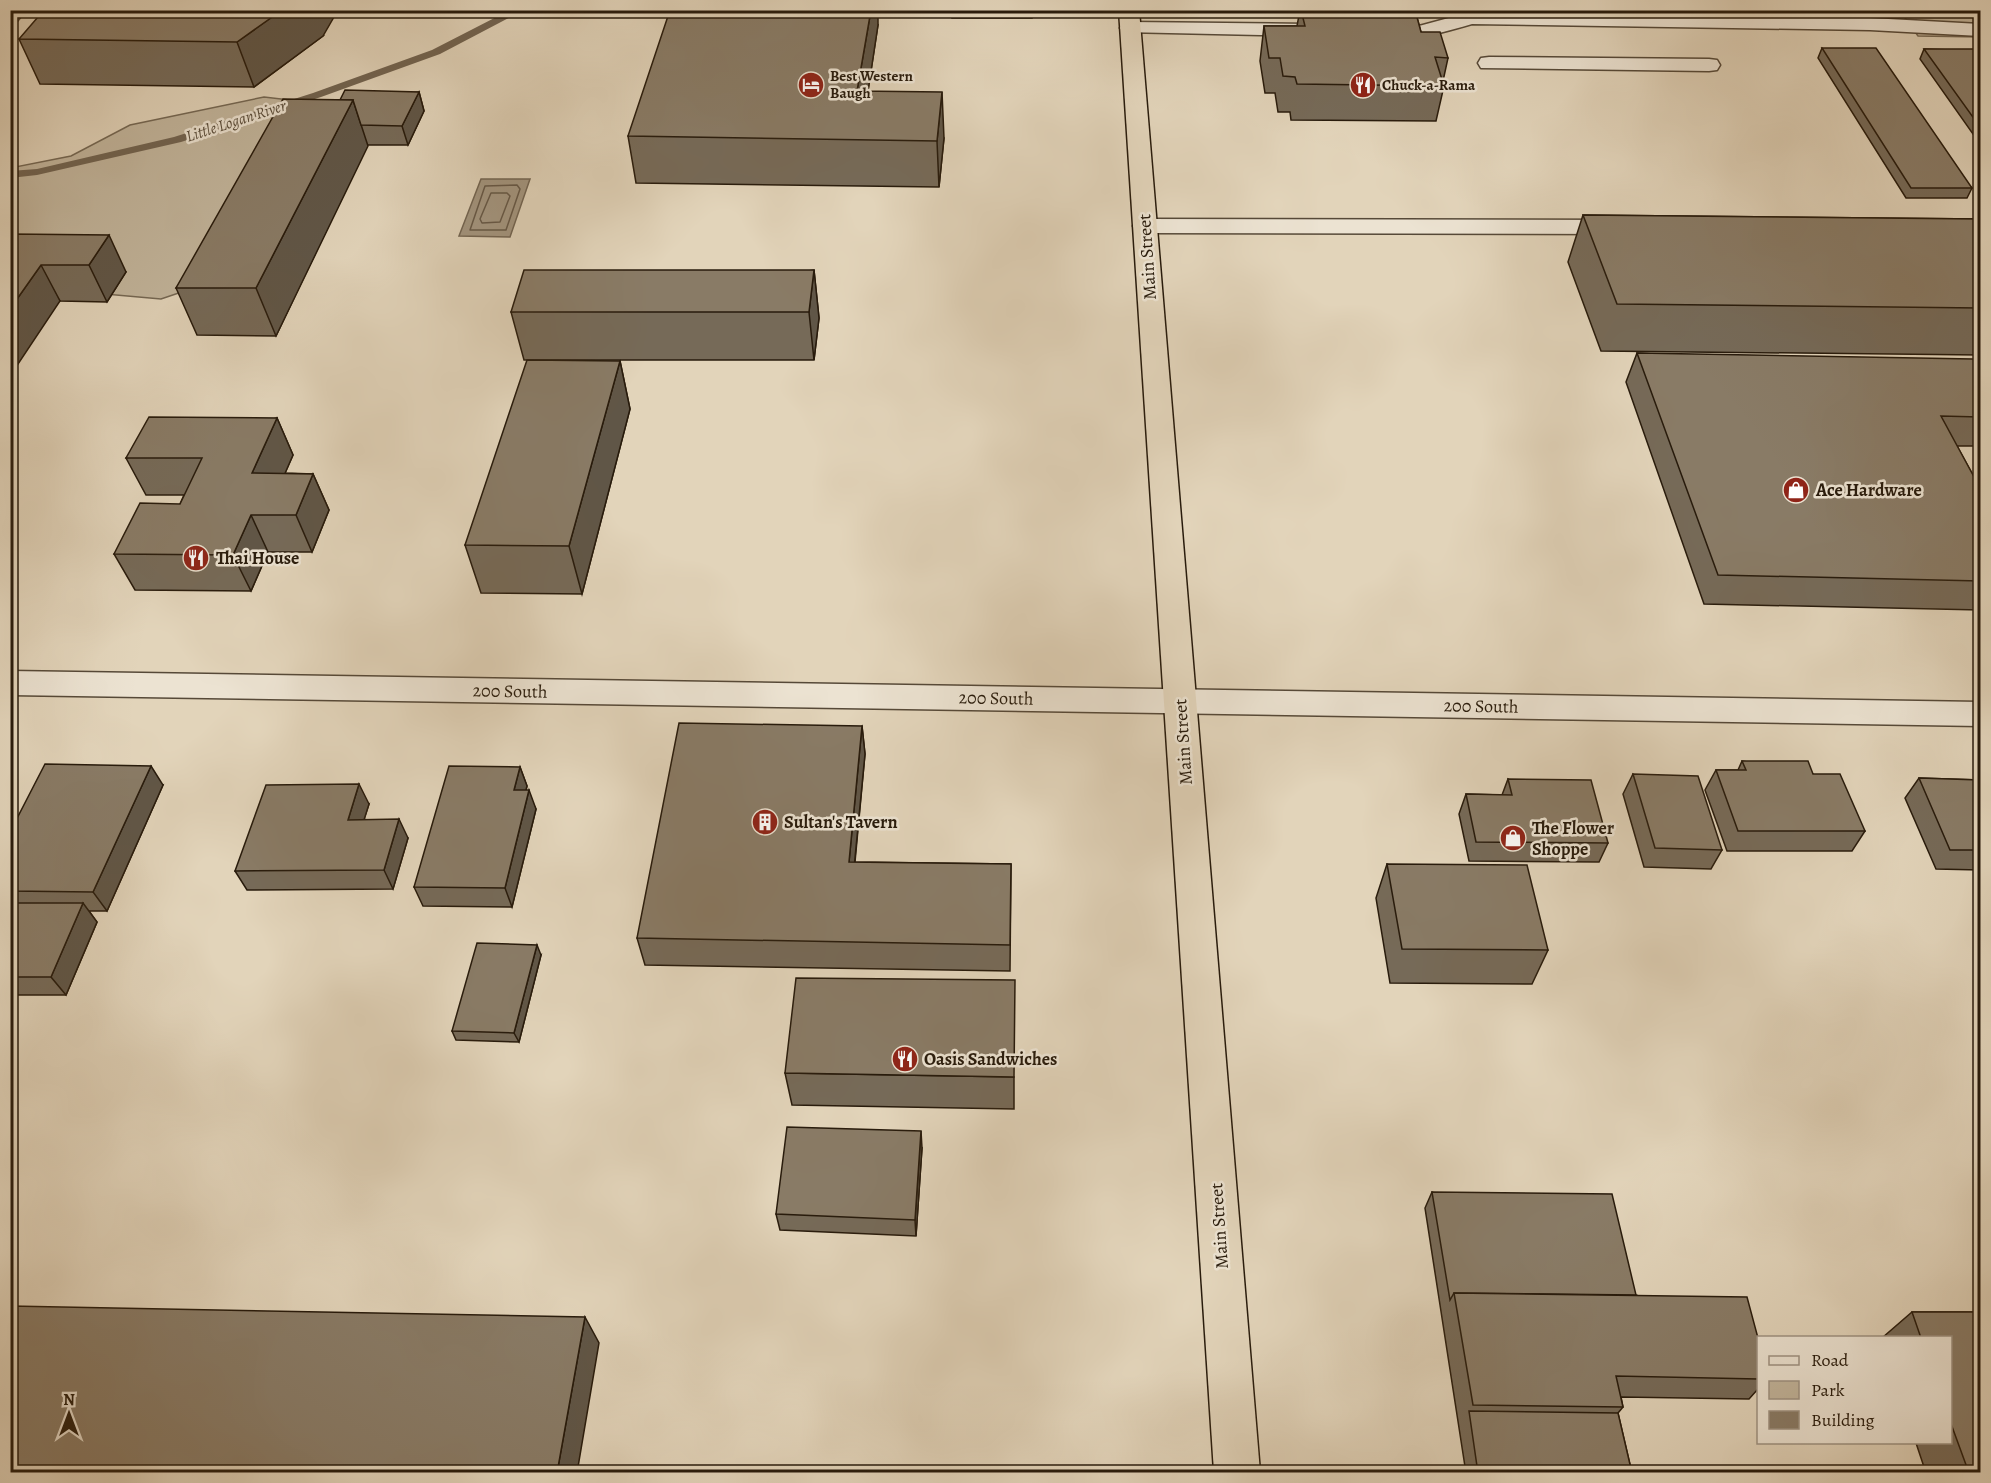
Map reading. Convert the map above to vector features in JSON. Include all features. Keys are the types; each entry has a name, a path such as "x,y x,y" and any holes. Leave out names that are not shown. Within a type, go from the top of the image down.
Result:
{"highway":[{"name":"Main Street","path":"1130,20 1238,1473"}],"street":[{"path":"10,16 16,10"},
{"path":"1351,31 1420,32 1471,18 1870,24 1980,30"},
{"path":"1130,20 1328,30"},
{"path":"1490,63 1709,65"},
{"path":"1145,226 1641,227"},
{"name":"200 South","path":"10,683 1980,714"}],"green space":[{"path":"1900,11 1980,11 1980,37 1918,36"},
{"path":"264,97 333,105 214,281 161,299 60,290 11,298 10,168 71,156 130,125"}],"water":[{"path":"481,179 530,179 510,237 459,236"}],"building":[{"path":"44,10 282,10 237,42 19,39"},
{"path":"670,10 871,10 857,91 942,92 937,141 628,136"},
{"path":"1301,10 1415,10 1421,32 1440,32 1448,58 1435,57 1444,86 1297,84 1295,77 1283,76 1280,58 1269,58 1264,26 1305,26"},
{"path":"1822,48 1876,48 1972,188 1911,188"},
{"path":"1924,49 1979,49 1980,127"},
{"path":"345,90 419,92 402,126 361,125 353,100 340,100"},
{"path":"283,99 353,100 256,288 176,288"},
{"path":"1583,215 1980,219 1980,308 1617,304"},
{"path":"10,234 109,235 89,265 41,265 10,309"},
{"path":"524,270 814,270 809,312 511,312"},
{"path":"1637,353 1973,359 1980,372 1980,417 1941,416 1980,488 1980,581 1718,575"},
{"path":"527,360 620,361 569,546 465,545"},
{"path":"149,417 277,418 252,473 313,474 296,515 251,515 233,555 114,554 140,503 180,504 202,458 126,458"},
{"name":"Sultan's Tavern","path":"679,723 862,726 849,862 1011,864 1010,945 637,938"},
{"path":"1742,761 1808,761 1813,774 1840,774 1865,831 1738,831 1716,770 1746,770"},
{"path":"45,764 151,766 93,892 10,891 10,832"},
{"path":"449,766 520,767 514,790 529,790 505,888 414,887"},
{"path":"1633,774 1698,776 1722,850 1655,848"},
{"path":"1919,778 1980,780 1980,850 1950,850"},
{"path":"1508,779 1591,780 1608,843 1476,842 1466,794 1512,795"},
{"path":"359,784 348,820 399,819 384,870 235,871 266,785"},
{"path":"1387,864 1527,865 1548,950 1402,949"},
{"path":"10,903 83,903 51,977 10,977"},
{"path":"477,943 537,945 514,1033 452,1031"},
{"name":"Oasis Sandwiches","path":"796,978 1015,980 1014,1077 785,1073"},
{"path":"787,1127 921,1131 915,1220 776,1214"},
{"path":"1432,1192 1612,1194 1636,1295 1454,1293 1450,1300"},
{"path":"1454,1293 1747,1297 1757,1336 1757,1379 1616,1376 1623,1407 1473,1405"},
{"path":"10,1306 585,1317 557,1473 10,1473"},
{"path":"1912,1312 1980,1312 1980,1473 1969,1473 1952,1426 1952,1336 1920,1336"},
{"path":"1469,1411 1618,1413 1632,1473 1478,1473"}],"waterway":[{"name":"Little Logan River","path":"10,175 37,172 177,140 317,95 436,52 519,10"}],"place":[{"name":"Best Western Baugh","path":"811,85"},
{"name":"Chuck-a-Rama","path":"1363,85"},
{"name":"Ace Hardware","path":"1796,490"},
{"name":"Thai House","path":"196,558"},
{"name":"Sultan's Tavern","path":"765,822"},
{"name":"The Flower Shoppe","path":"1513,838"},
{"name":"Oasis Sandwiches","path":"905,1059"}]}
